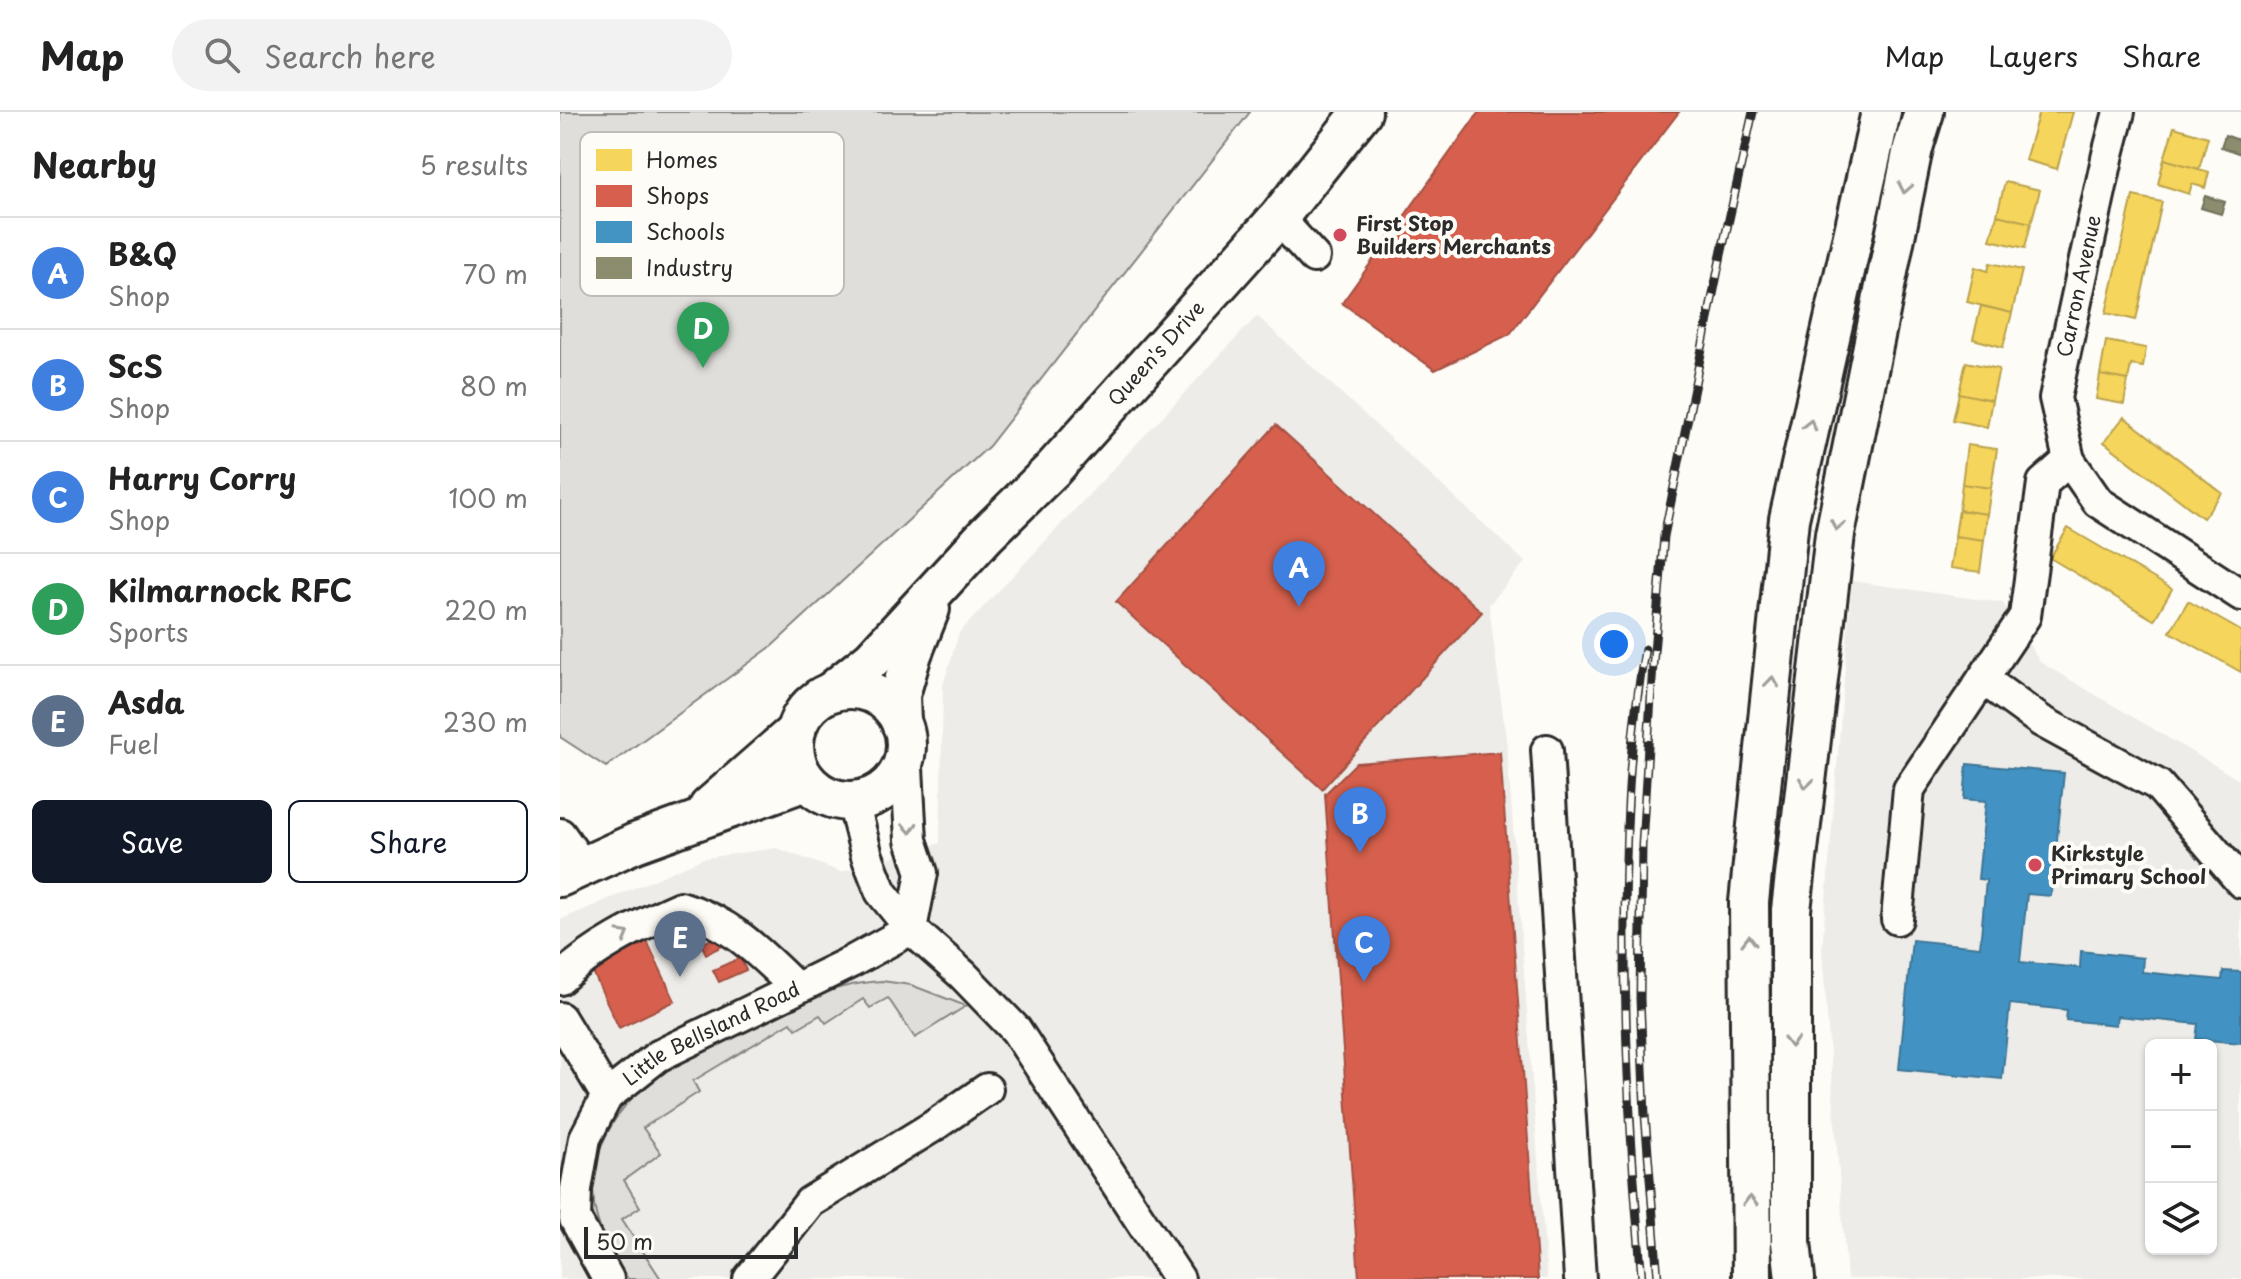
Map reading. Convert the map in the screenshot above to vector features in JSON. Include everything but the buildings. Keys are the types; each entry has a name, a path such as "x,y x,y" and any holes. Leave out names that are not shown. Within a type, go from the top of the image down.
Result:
{"main road":[{"name":"Queen's Drive","path":"831,692 872,659 1052,470 1278,218 1362,112"},
{"path":"1752,1279 1749,902 1789,519 1881,112"},
{"path":"1795,1279 1791,1242 1791,910 1835,534 1913,148 1924,112"},
{"name":"Queen's Drive","path":"903,736 900,695 912,654 939,587"},
{"path":"692,822 796,731 809,708 831,692 847,689 871,694 892,708 903,736 902,766 883,791 869,798 853,802 827,796 806,781 797,765 793,748 796,731"},
{"path":"571,871 692,822 806,781"}],"street":[{"name":"Carron Avenue","path":"2119,112 2055,398 2069,460 2098,502 2241,595"},
{"path":"1278,218 1314,257"},
{"path":"1897,919 1909,789 2025,616 2043,483 2069,460"},
{"path":"1983,679 2041,721 2158,785 2241,882"},
{"path":"903,736 911,840 922,873 911,929"},
{"path":"1547,750 1580,1279"},
{"path":"853,802 867,856 881,892 911,929 963,975 1016,1030 1179,1279"},
{"path":"560,834 571,871"},
{"path":"560,979 581,960 645,923 680,907 702,914 736,932 796,988"},
{"name":"Little Bellsland Road","path":"608,1279 575,1219 576,1189 571,1150 585,1138 607,1096 658,1056 911,929"},
{"path":"560,1018 607,1096"},
{"path":"749,1279 810,1202 932,1127 987,1089"}],"shaded area":[{"path":"560,112 1250,112 989,446 772,646 606,767 560,737"},
{"path":"1257,316 1525,562 1489,605 1507,747 1547,1279 560,1279 560,920 704,858 777,848 841,872 940,843 943,685 959,633"},
{"name":"Kirkstyle Primary School","path":"1852,581 2003,603 2040,662 2241,781 2241,1279 1847,1279 1822,950"},
{"path":"882,981 911,985 966,1006 915,1038 888,998 870,1008 863,999 826,1023 820,1015 796,1029 791,1022 693,1081 699,1092 643,1128 661,1153 624,1180 640,1207 622,1219 661,1279 628,1279 608,1247 597,1219 594,1175 608,1133 634,1096 671,1068 786,1008 842,987"}],"railway":[{"path":"1658,1279 1645,1115 1640,999 1642,845 1653,664 1664,536 1753,112"},
{"path":"1642,1279 1629,1097 1625,915 1629,781 1645,649"}],"place":[{"name":"First Stop Builders Merchants","path":"1340,235"},
{"name":"Kilmarnock RFC","path":"703,368"},
{"name":"B&Q","path":"1299,607"},
{"name":"ScS","path":"1360,853"},
{"name":"Kirkstyle Primary School","path":"2035,865"},
{"name":"Asda","path":"680,977"},
{"name":"Harry Corry","path":"1364,982"}]}
